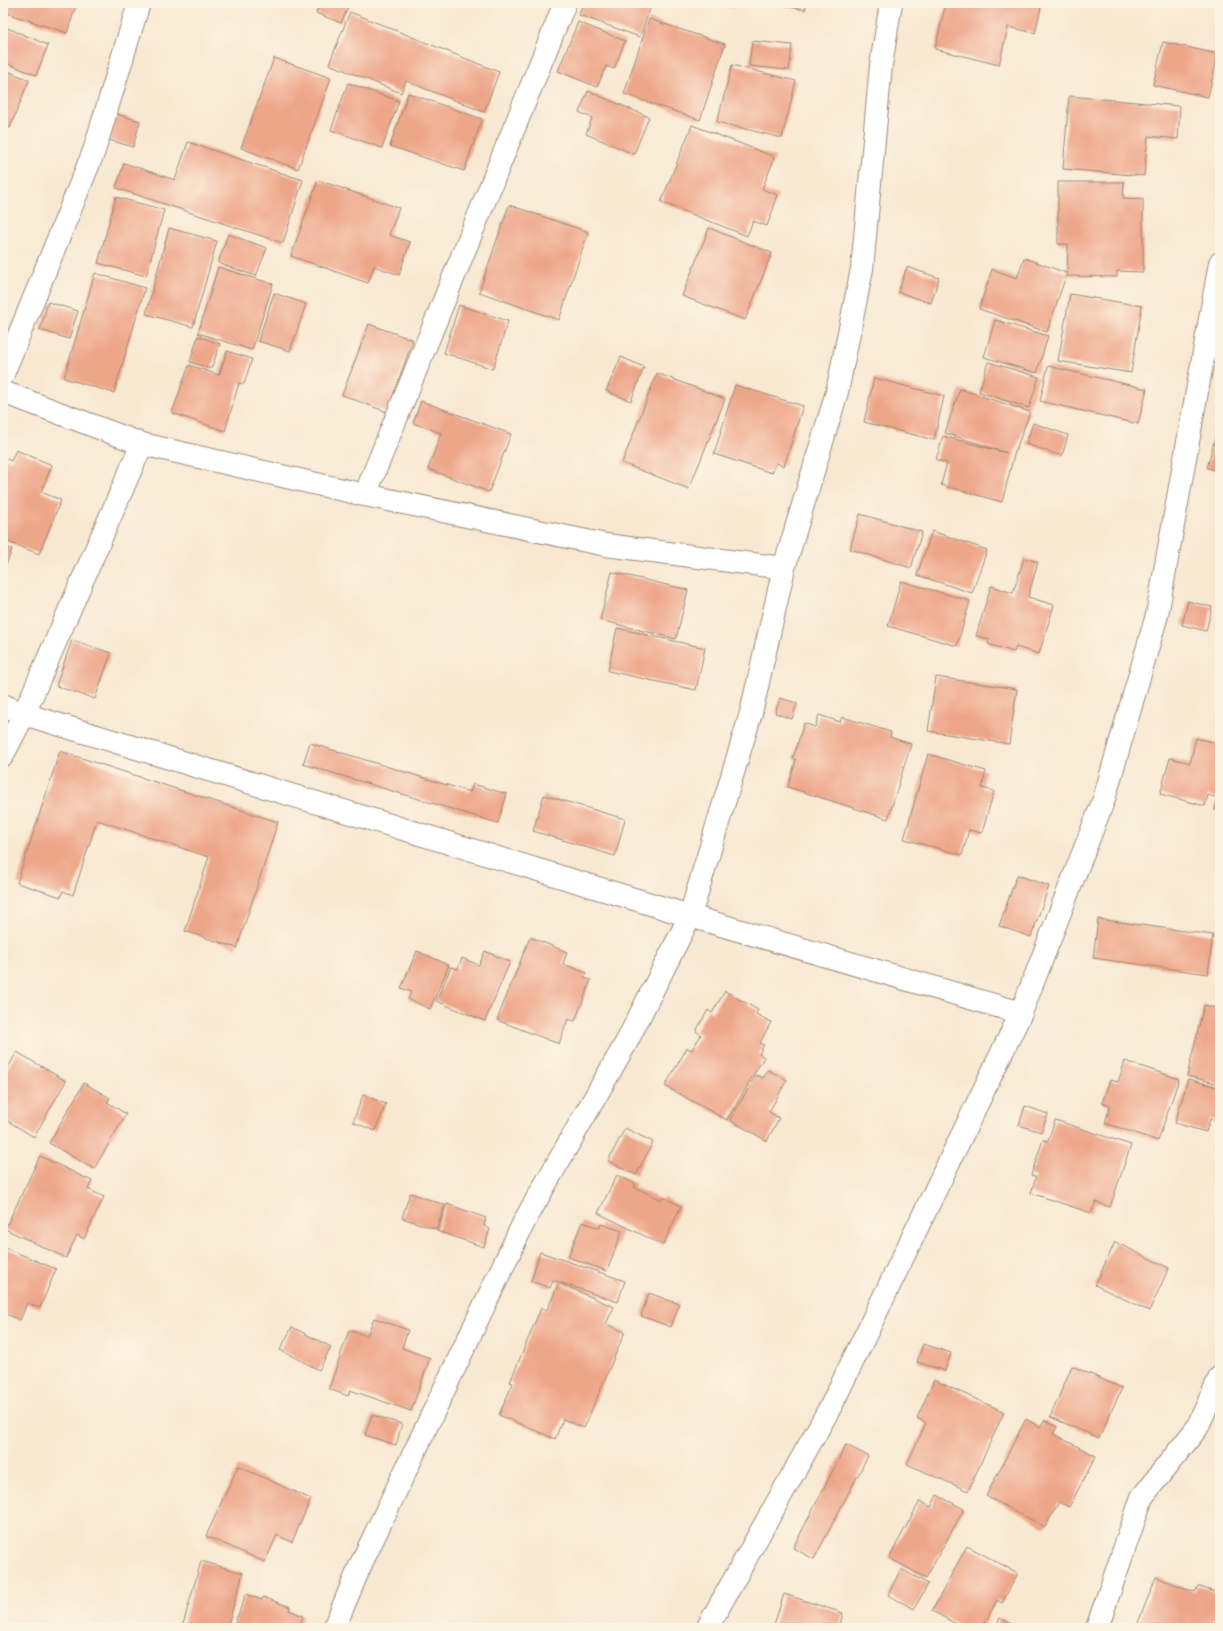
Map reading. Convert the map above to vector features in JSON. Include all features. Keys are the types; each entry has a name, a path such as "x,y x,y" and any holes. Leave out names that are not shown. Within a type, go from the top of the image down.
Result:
{"street":[{"path":"3,374 94,151 139,3"},
{"path":"366,495 565,3"},
{"path":"334,1628 361,1564 525,1220 626,1044 690,916 751,713 784,568 837,392 862,269 881,65 891,3"},
{"path":"707,1628 832,1404 1021,1013 1104,799 1157,616 1220,263"},
{"path":"3,392 142,444 366,495 606,545 784,568"},
{"path":"3,755 24,714 142,444"},
{"path":"3,705 24,714 690,916 1021,1013"},
{"path":"1097,1628 1142,1497 1197,1428 1220,1376"}],"building":[{"path":"3,3 77,3 67,33 3,12"},
{"path":"320,3 350,3 341,23 316,13"},
{"path":"583,3 652,3 640,37 579,15"},
{"path":"711,3 735,3 734,8"},
{"path":"772,3 807,3 805,10"},
{"path":"946,3 1042,3 1035,33 1008,27 999,65 935,49"},
{"path":"350,12 499,72 484,112 406,81 401,93 329,64"},
{"path":"649,19 725,44 700,120 624,94"},
{"path":"578,22 625,41 614,69 606,66 597,87 558,71"},
{"path":"3,26 48,45 36,75 3,62"},
{"path":"752,41 792,45 789,70 749,66"},
{"path":"1163,42 1218,54 1208,97 1153,85"},
{"path":"274,58 331,78 298,169 241,148"},
{"path":"732,65 796,81 782,138 717,122"},
{"path":"3,69 29,80 10,128 3,126"},
{"path":"348,83 399,101 382,148 331,130"},
{"path":"588,91 649,117 634,154 586,134 592,118 579,112"},
{"path":"408,93 482,119 464,171 390,146"},
{"path":"1069,96 1180,106 1178,139 1148,136 1144,176 1063,169"},
{"path":"116,114 140,121 133,147 109,140"},
{"path":"692,125 775,157 762,189 778,195 767,226 753,221 747,236 661,202"},
{"path":"188,142 303,180 283,243 116,188 124,163 175,180"},
{"path":"318,180 399,208 389,235 410,242 399,275 374,266 368,283 291,256"},
{"path":"1058,182 1124,182 1123,198 1143,199 1143,272 1117,271 1117,277 1067,276 1068,244 1058,244"},
{"path":"116,197 164,210 146,276 98,263"},
{"path":"509,205 588,232 559,320 479,292"},
{"path":"169,228 217,241 193,327 146,314"},
{"path":"709,228 772,253 745,320 682,296"},
{"path":"228,234 267,248 256,276 218,263"},
{"path":"1024,258 1067,273 1047,332 979,309 992,269 1017,278"},
{"path":"218,267 273,284 252,350 198,333"},
{"path":"907,267 939,278 931,303 898,292"},
{"path":"95,273 145,288 114,393 64,378"},
{"path":"274,293 306,304 290,351 258,341"},
{"path":"1070,294 1142,306 1131,373 1058,361"},
{"path":"48,302 78,311 69,339 40,330"},
{"path":"459,305 508,321 493,369 444,353"},
{"path":"995,320 1048,336 1037,373 984,357"},
{"path":"369,324 413,340 387,412 342,395"},
{"path":"198,336 220,344 211,369 190,362"},
{"path":"227,351 252,359 244,384 239,383 225,431 172,413 189,365 219,375"},
{"path":"621,357 644,367 631,401 606,391"},
{"path":"988,362 1039,377 1029,408 979,392"},
{"path":"1048,366 1147,389 1138,424 1040,401"},
{"path":"657,373 725,399 689,489 622,463"},
{"path":"874,378 944,396 934,440 864,422"},
{"path":"735,385 803,406 784,466 776,463 772,473 714,454"},
{"path":"960,389 1030,412 1014,455 1002,502 941,485 947,463 936,460 943,436 1007,453 945,433"},
{"path":"421,401 511,434 489,492 428,469 441,433 413,423"},
{"path":"1220,419 1220,471 1207,468"},
{"path":"1033,423 1068,435 1062,456 1026,444"},
{"path":"16,450 52,465 41,492 61,500 39,554 3,540 3,457 11,461"},
{"path":"860,514 922,532 911,568 850,549"},
{"path":"932,531 987,550 972,593 917,575"},
{"path":"3,546 12,549 3,573"},
{"path":"1024,558 1038,562 1028,597 1054,605 1039,654 1016,647 1014,652 988,644 989,639 976,636 991,586 1013,593"},
{"path":"612,572 688,590 676,639 600,620"},
{"path":"901,581 970,601 957,646 888,626"},
{"path":"1188,601 1212,607 1206,631 1182,625"},
{"path":"617,628 705,648 696,690 608,671"},
{"path":"72,640 111,653 95,699 56,686"},
{"path":"936,677 1017,689 1009,744 928,731"},
{"path":"780,698 797,703 792,719 775,713"},
{"path":"819,715 840,722 842,717 891,732 890,737 911,744 888,819 788,787 796,760 793,758 804,723 815,727"},
{"path":"1196,738 1220,744 1220,811 1215,810 1218,798 1208,795 1205,806 1160,794 1170,758 1190,763"},
{"path":"310,743 470,792 473,784 507,794 498,823 303,764"},
{"path":"60,751 278,822 237,948 185,931 209,857 97,820 73,895 63,891 61,897 17,883"},
{"path":"928,754 986,771 982,788 994,791 982,833 969,830 962,855 904,839"},
{"path":"544,795 625,819 615,856 533,831"},
{"path":"1017,875 1049,886 1031,937 999,926"},
{"path":"1098,919 1213,935 1208,974 1093,958"},
{"path":"530,937 567,952 563,964 587,973 584,978 591,980 575,1021 568,1019 559,1044 497,1020"},
{"path":"417,951 449,965 430,1009 408,999 411,992 401,988"},
{"path":"485,951 510,962 485,1021 436,1001 451,967 458,969 462,958 479,965"},
{"path":"725,991 758,1010 756,1014 771,1022 760,1043 764,1045 759,1054 764,1057 727,1120 665,1086 687,1048 692,1050 701,1035 696,1031 708,1010 712,1013"},
{"path":"1204,1005 1220,1009 1220,1084 1187,1076"},
{"path":"17,1052 66,1081 34,1137 3,1118 3,1069 6,1071"},
{"path":"1125,1061 1179,1079 1158,1141 1105,1123 1110,1106 1102,1103 1110,1080 1118,1082"},
{"path":"768,1070 787,1080 769,1112 779,1118 767,1141 730,1120 756,1075 763,1078"},
{"path":"1188,1079 1220,1088 1220,1122 1210,1119 1206,1132 1175,1123"},
{"path":"84,1083 110,1098 107,1102 126,1114 94,1169 49,1143"},
{"path":"363,1095 386,1104 375,1131 353,1122"},
{"path":"1025,1106 1048,1114 1041,1132 1019,1125"},
{"path":"1055,1120 1131,1145 1110,1207 1096,1202 1091,1213 1031,1193 1036,1177 1031,1175 1043,1140 1048,1141"},
{"path":"625,1128 653,1142 636,1175 608,1161"},
{"path":"40,1156 92,1181 88,1189 104,1197 84,1239 77,1235 66,1258 5,1229"},
{"path":"617,1175 636,1184 634,1187 662,1200 663,1197 681,1206 663,1245 598,1213"},
{"path":"410,1193 445,1205 436,1229 402,1218"},
{"path":"447,1204 486,1218 484,1226 490,1229 484,1247 437,1231"},
{"path":"582,1222 600,1228 601,1224 622,1231 607,1271 568,1257"},
{"path":"1115,1242 1169,1268 1149,1311 1095,1285"},
{"path":"3,1247 56,1269 40,1308 27,1303 20,1320 3,1313"},
{"path":"540,1252 625,1281 618,1302 553,1280 550,1288 531,1281"},
{"path":"559,1283 614,1307 606,1324 625,1332 584,1428 563,1419 555,1439 499,1415 513,1383 510,1382 541,1308 547,1310"},
{"path":"649,1293 679,1304 671,1327 641,1316"},
{"path":"374,1318 408,1330 402,1348 430,1358 411,1411 350,1390 348,1396 329,1389 349,1330 367,1336"},
{"path":"292,1327 331,1347 319,1370 280,1350"},
{"path":"923,1344 951,1353 945,1371 917,1362"},
{"path":"1072,1366 1122,1388 1099,1438 1050,1417"},
{"path":"934,1380 1004,1412 968,1491 907,1464 926,1423 917,1418"},
{"path":"372,1415 402,1424 396,1445 365,1435"},
{"path":"1026,1419 1040,1427 1044,1420 1057,1427 1053,1434 1096,1456 1069,1507 1059,1502 1045,1527 986,1496"},
{"path":"846,1445 868,1456 814,1559 793,1548"},
{"path":"238,1466 311,1499 292,1542 277,1535 265,1562 206,1536"},
{"path":"937,1495 964,1509 926,1578 889,1558 920,1501 931,1507"},
{"path":"967,1546 1018,1573 1002,1603 997,1600 982,1628 964,1628 932,1611"},
{"path":"201,1561 243,1573 227,1628 182,1628"},
{"path":"901,1569 928,1584 914,1609 888,1595"},
{"path":"1156,1577 1195,1592 1198,1586 1220,1594 1220,1628 1136,1628"},
{"path":"246,1594 262,1600 263,1597 290,1607 289,1610 303,1616 299,1628 233,1628"},
{"path":"784,1594 843,1613 839,1628 773,1628"},
{"path":"1000,1618 1019,1628 995,1628"}]}
